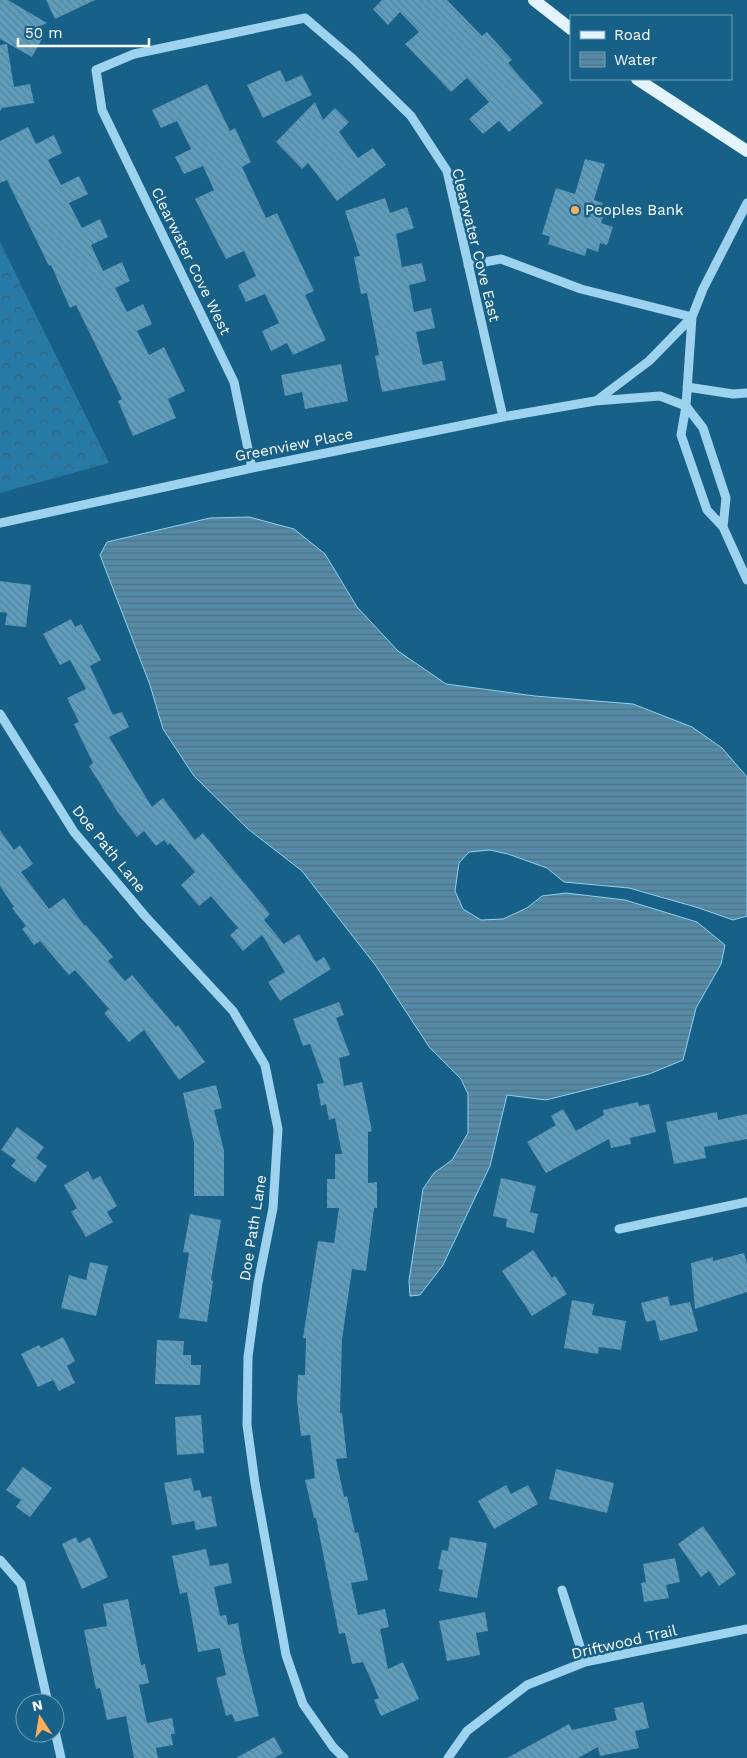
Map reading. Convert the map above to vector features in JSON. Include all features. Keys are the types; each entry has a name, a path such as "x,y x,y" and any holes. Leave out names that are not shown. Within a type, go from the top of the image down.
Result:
{"main road":[{"path":"534,0 570,29"},
{"path":"639,80 747,151"}],"street":[{"name":"Clearwater Cove East","path":"96,70 134,54 305,18 353,59 411,116 446,171 503,417"},
{"name":"Clearwater Cove West","path":"96,70 102,110 234,382 252,468"},
{"path":"747,203 703,289 692,317 686,406 681,435 707,510 724,527 747,580"},
{"path":"468,265 502,259 581,289 692,317"},
{"name":"Greenview Place","path":"595,401 648,361 692,317"},
{"path":"687,387 733,394 747,393"},
{"name":"Greenview Place","path":"0,522 252,468 503,417 595,401 660,396 686,406"},
{"path":"686,406 703,428 726,498 724,527"},
{"name":"Doe Path Lane","path":"0,714 74,832 145,916 233,1011 265,1065 278,1128 273,1208 258,1283 248,1356 247,1425 254,1483 286,1655 303,1704 333,1747 344,1758"},
{"path":"619,1229 747,1202"},
{"path":"0,1560 21,1584 46,1693"},
{"path":"562,1590 585,1662"},
{"name":"Driftwood Trail","path":"448,1758 467,1731 527,1685 585,1662 747,1629"},
{"path":"58,1743 61,1758"}],"green space":[{"path":"0,242 109,463 0,493"}],"water":[{"path":"249,517 294,529 325,554 357,607 398,651 446,684 535,696 633,704 692,727 722,748 747,777 747,916 733,920 629,888 564,882 547,868 508,854 490,850 469,852 459,863 455,891 463,909 481,920 503,919 527,908 542,896 566,893 625,900 697,922 725,945 721,964 696,1008 683,1060 649,1074 546,1100 507,1095 490,1166 443,1265 420,1295 410,1296 409,1281 423,1189 434,1173 452,1160 468,1133 468,1094 461,1079 430,1048 376,966 302,871 248,829 194,776 163,729 150,685 100,555 107,542 210,518"}],"building":[{"path":"0,0 8,0 47,23 29,31 42,39 32,57 0,39"},
{"path":"46,0 95,0 55,19"},
{"path":"382,0 447,0 482,36 487,32 512,60 508,63 543,103 509,132 499,121 483,134 469,119 489,102 467,78 451,92 405,44 419,32 400,12 388,25 373,9"},
{"path":"7,44 14,87 30,84 34,103 2,108 0,111 0,45"},
{"path":"280,70 286,82 302,75 312,95 263,118 247,85"},
{"path":"207,84 230,131 235,128 251,162 242,167 266,218 277,213 314,291 305,295 326,340 293,355 287,343 271,351 262,331 279,323 265,294 246,302 238,285 256,276 244,251 226,259 195,199 214,190 203,166 184,174 175,157 191,149 177,121 161,128 152,110"},
{"path":"315,102 323,120 335,108 349,122 339,132 358,158 373,148 386,165 337,201 308,163 302,169 276,142"},
{"path":"28,127 36,144 54,135 62,153 48,160 61,185 79,176 88,194 69,203 82,228 100,219 108,237 91,245 103,271 122,262 130,281 115,288 127,312 143,304 152,324 137,331 149,355 164,347 185,391 168,399 176,418 133,436 118,401 122,399 76,305 70,308 51,265 49,266 7,180 0,183 0,141"},
{"name":"Peoples Bank","path":"585,159 605,164 594,200 603,203 598,216 603,217 601,223 613,227 607,245 600,243 598,252 587,248 585,256 548,244 550,237 542,234 556,188 575,194"},
{"path":"385,198 390,213 407,207 414,228 396,234 402,267 422,263 426,281 409,285 414,312 431,308 435,328 416,332 423,365 442,361 446,380 382,392 375,356 379,355 367,293 361,294 354,257 360,256 345,211"},
{"path":"341,364 348,401 305,409 302,392 285,396 281,375"},
{"path":"0,581 31,585 26,627 5,625 7,613 0,612"},
{"path":"71,619 75,627 81,624 101,660 90,666 113,715 122,712 129,727 109,737 152,807 163,798 195,840 203,833 270,914 264,920 284,944 299,934 316,962 324,957 331,969 280,1001 268,982 285,972 262,935 243,951 230,935 238,928 211,896 199,906 181,885 195,872 170,843 168,845 164,840 156,846 144,831 137,837 117,811 89,766 93,763 74,724 79,722 67,698 86,689 70,660 60,665 43,634"},
{"path":"0,830 14,850 20,845 33,864 21,872 49,909 64,898 85,926 113,957 108,961 125,981 132,975 176,1027 178,1025 205,1062 179,1080 144,1030 129,1042 104,1013 109,1009 75,970 69,975 40,941 34,945 22,929 26,926 12,908 14,907 0,886"},
{"path":"339,1002 344,1015 336,1018 350,1055 339,1058 344,1086 362,1082 372,1131 368,1132 368,1183 377,1182 377,1208 374,1208 366,1271 352,1269 342,1340 340,1413 342,1413 347,1458 336,1459 344,1497 347,1496 355,1533 358,1532 368,1580 351,1583 358,1615 385,1609 389,1627 380,1629 388,1669 403,1662 419,1699 381,1716 374,1700 379,1698 363,1662 352,1664 345,1633 339,1634 316,1518 314,1518 305,1480 315,1478 310,1435 301,1436 297,1400 298,1375 305,1375 306,1338 303,1338 318,1241 334,1243 339,1208 327,1208 327,1179 335,1179 335,1154 342,1154 335,1118 329,1120 326,1104 321,1106 317,1084 324,1083 310,1044 303,1046 293,1019"},
{"path":"216,1085 222,1108 214,1110 224,1151 224,1196 194,1196 194,1143 183,1093"},
{"path":"638,1102 639,1106 649,1104 656,1132 630,1138 631,1144 611,1148 609,1139 546,1173 527,1142 556,1125 551,1116 563,1109 576,1131 604,1115 603,1110"},
{"path":"717,1112 718,1120 747,1114 747,1139 704,1147 706,1158 674,1164 666,1122"},
{"path":"17,1127 44,1147 36,1158 47,1166 35,1183 11,1166 16,1160 1,1150"},
{"path":"88,1171 93,1180 100,1176 117,1206 107,1212 113,1222 86,1237 71,1212 77,1208 64,1185"},
{"path":"501,1178 536,1186 530,1212 538,1214 534,1233 506,1227 507,1219 493,1216"},
{"path":"190,1214 221,1220 211,1280 213,1281 207,1322 179,1318 189,1253 183,1252"},
{"path":"533,1250 552,1278 555,1276 567,1294 532,1316 502,1271"},
{"path":"744,1253 747,1264 747,1292 695,1309 691,1263 713,1257 713,1261"},
{"path":"90,1262 108,1266 96,1316 61,1308 69,1275 86,1280"},
{"path":"668,1296 670,1306 690,1302 698,1331 660,1341 655,1320 646,1322 641,1303"},
{"path":"572,1300 594,1304 592,1315 626,1321 621,1350 599,1347 598,1354 564,1348"},
{"path":"63,1337 75,1361 67,1366 75,1383 59,1391 53,1380 38,1387 21,1354 39,1345 41,1348"},
{"path":"157,1340 184,1341 183,1355 191,1355 191,1365 201,1365 200,1385 155,1384"},
{"path":"201,1415 204,1453 177,1455 175,1417"},
{"path":"23,1467 52,1488 30,1517 16,1507 21,1500 6,1490"},
{"path":"556,1469 614,1483 607,1513 549,1499"},
{"path":"191,1478 194,1491 200,1490 202,1498 211,1496 217,1526 196,1530 194,1521 172,1525 164,1483"},
{"path":"506,1485 511,1494 528,1485 538,1504 494,1529 478,1501"},
{"path":"703,1526 736,1574 719,1586 709,1571 701,1577 678,1544"},
{"path":"76,1537 79,1543 90,1537 108,1577 82,1589 62,1544"},
{"path":"450,1537 487,1543 477,1598 439,1591 443,1570 438,1569 442,1550 448,1551"},
{"path":"206,1549 210,1566 228,1563 232,1583 214,1587 220,1616 226,1615 228,1625 238,1623 243,1652 259,1716 235,1722 232,1714 226,1716 216,1678 226,1675 220,1648 198,1652 187,1592 180,1594 172,1556"},
{"path":"675,1558 680,1582 666,1585 669,1598 644,1602 641,1583 646,1582 643,1564"},
{"path":"128,1599 141,1665 145,1664 149,1683 139,1685 147,1723 172,1718 175,1734 171,1734 173,1745 156,1748 158,1758 134,1758 126,1716 107,1720 100,1688 96,1689 84,1630 107,1626 103,1604"},
{"path":"485,1612 488,1631 476,1633 480,1655 447,1661 439,1621"},
{"path":"643,1702 649,1728 635,1731 639,1748 600,1756 598,1747 578,1758 507,1758 569,1724 572,1730 617,1720 614,1708"},
{"path":"274,1737 283,1753 274,1758 236,1758"}],"place":[{"name":"Peoples Bank","path":"575,210"}]}
